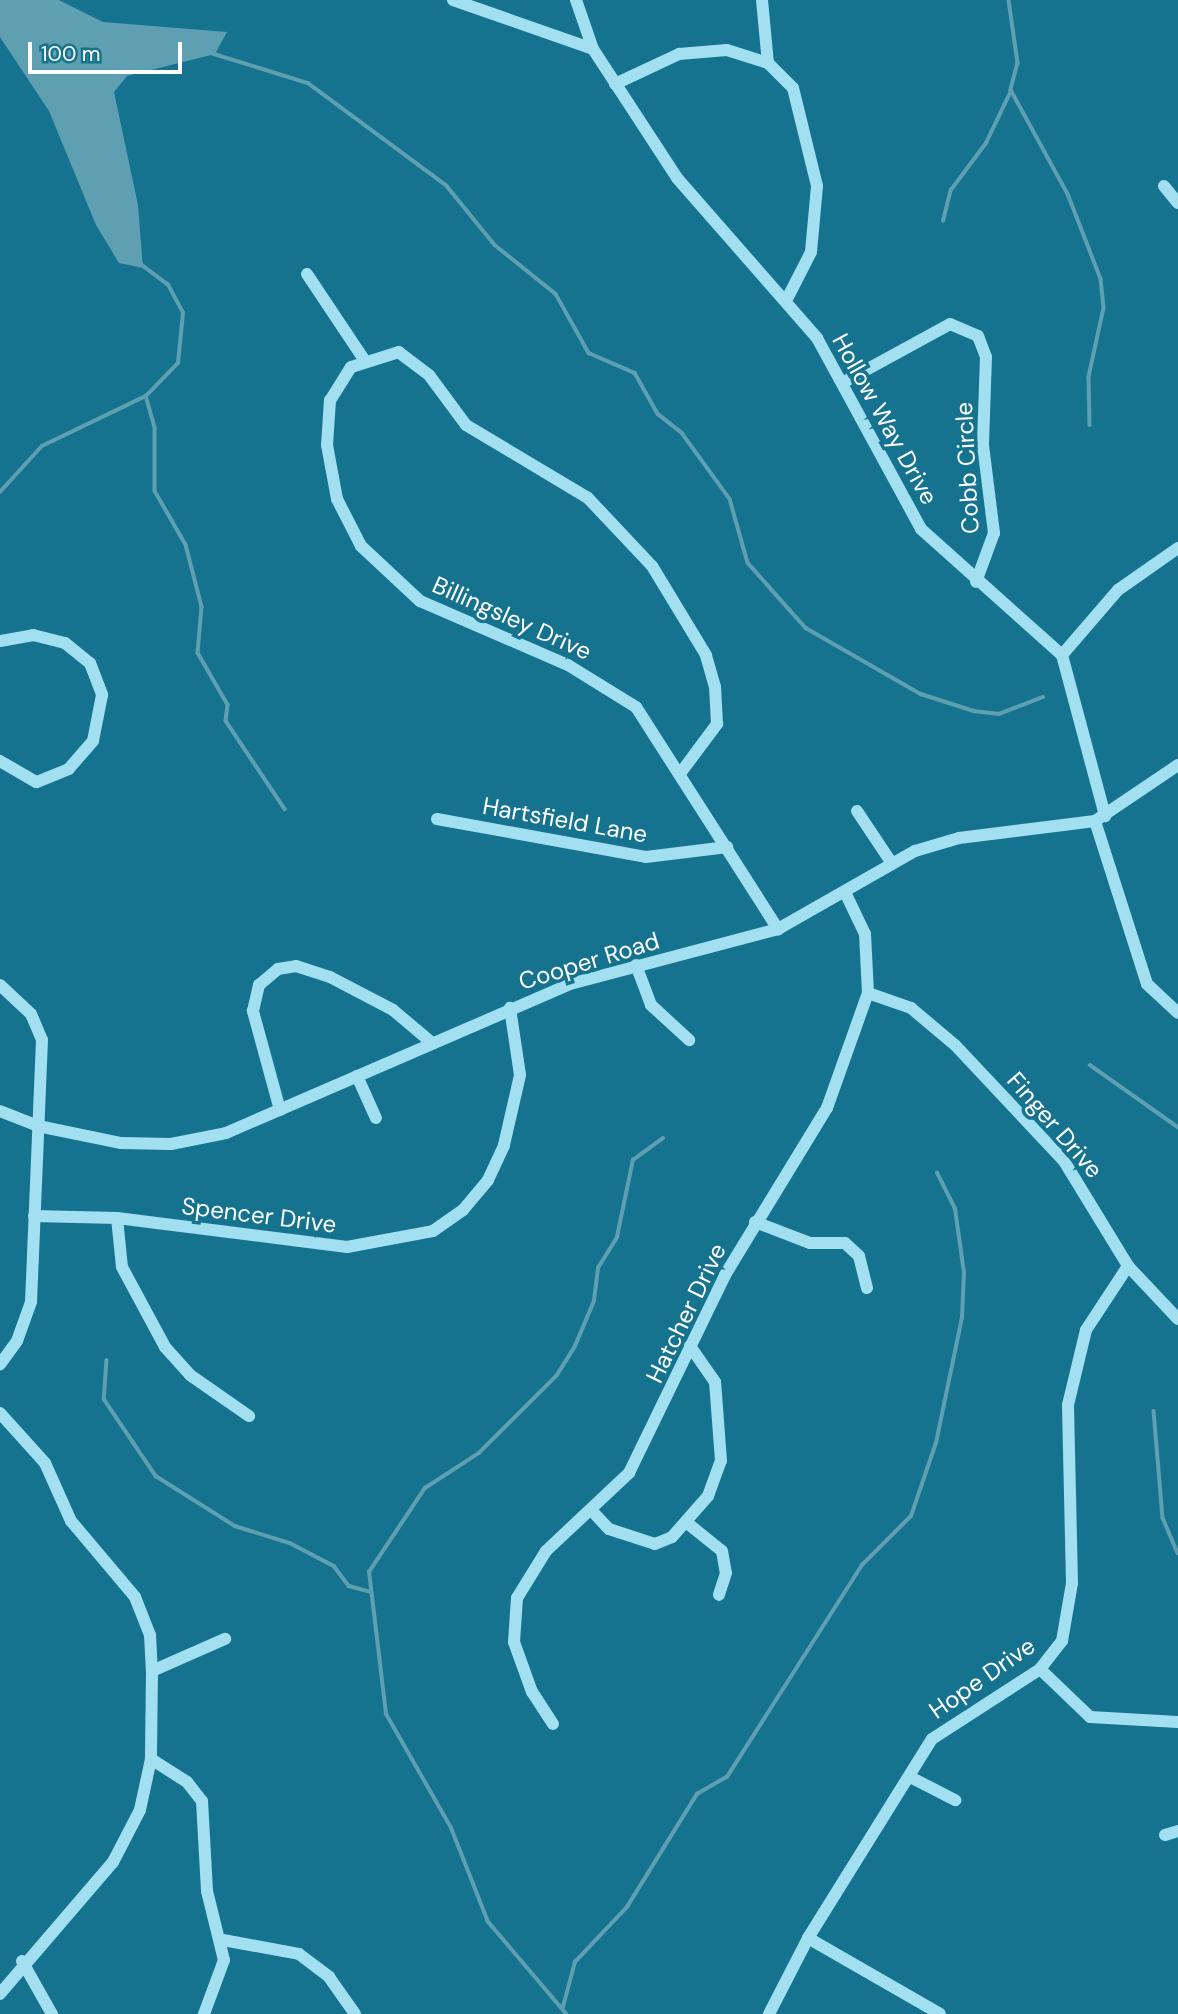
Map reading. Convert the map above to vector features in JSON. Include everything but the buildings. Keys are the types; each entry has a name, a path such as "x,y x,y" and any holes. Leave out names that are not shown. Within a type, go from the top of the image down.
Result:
{"street":[{"path":"453,0 593,49"},
{"name":"Hollow Way Drive","path":"576,0 593,49 685,188 734,248 788,297 844,382 921,529 976,582 1062,655"},
{"path":"762,0 768,63"},
{"path":"615,84 691,52 750,53 768,63 793,88 802,109 817,186 811,252 788,297"},
{"path":"1164,186 1178,203"},
{"path":"307,274 363,358 399,352 418,365 466,425 588,498 652,566 706,655 715,687 717,724 682,771"},
{"name":"Cobb Circle","path":"844,382 950,324 978,336 986,357 983,445 994,533 976,582"},
{"name":"Billingsley Drive","path":"363,358 336,385 327,445 337,499 361,546 420,601 597,679 635,707 682,771 778,929"},
{"path":"1178,548 1118,590 1062,655 1100,819 1147,984 1178,1013"},
{"path":"0,641 33,635 65,643 90,663 103,695 93,741 69,769 36,782 0,761"},
{"name":"Cooper Road","path":"0,1111 38,1126 121,1143 170,1144 226,1133 510,1008 636,965 778,929 845,892 891,862 959,838 1100,819 1178,765"},
{"path":"857,811 891,862"},
{"name":"Hartsfield Lane","path":"437,819 646,857 727,847"},
{"name":"Hatcher Drive","path":"553,1724 532,1692 514,1642 517,1598 533,1566 593,1512 629,1473 690,1346 755,1222 816,1132 869,993 865,934 845,892"},
{"path":"636,965 651,1004 689,1040"},
{"path":"280,1110 253,1011 259,985 278,969 296,966 330,977 393,1010 432,1043"},
{"path":"0,985 32,1014 42,1040 31,1302 18,1341 0,1364"},
{"name":"Finger Drive","path":"869,993 911,1008 955,1045 1064,1161 1128,1266 1178,1319"},
{"name":"Spencer Drive","path":"34,1216 117,1218 321,1246 373,1245 433,1231 480,1190 504,1145 520,1075 510,1008"},
{"path":"357,1076 376,1118"},
{"path":"117,1218 122,1267 165,1346 190,1375 249,1416"},
{"path":"755,1222 810,1243 845,1243 859,1256 866,1287"},
{"name":"Hope Drive","path":"769,2014 808,1938 932,1739 1040,1670 1062,1641 1071,1606 1068,1405 1079,1353 1096,1308 1128,1266"},
{"path":"593,1512 609,1529 655,1544 686,1522 708,1496 721,1461 715,1382 690,1346"},
{"path":"0,1413 46,1463 71,1521 135,1597 150,1635 152,1671 151,1759 140,1810 113,1862 22,1961 0,1994"},
{"path":"686,1522 722,1551 726,1573 719,1595"},
{"path":"152,1671 225,1639"},
{"path":"1040,1670 1090,1717 1178,1722"},
{"path":"151,1759 187,1782 202,1801 207,1891 223,1940 221,1979 204,2014"},
{"path":"910,1777 956,1800"},
{"path":"808,1938 940,2014"},
{"path":"223,1940 299,1954 329,1977 355,2014"},
{"path":"22,1961 52,2014"}],"water":[{"path":"0,0 59,0 103,22 227,32 215,54 127,76 114,92 138,205 143,268 119,263 96,225 49,111 0,37"}],"waterway":[{"path":"1009,0 1018,63 1011,90 1068,194 1101,279 1104,308 1089,377 1090,425"},
{"path":"211,53 308,83 447,186 495,245 556,294 589,353 635,373 658,414 682,433 730,499 748,563 806,628 921,694 974,711 999,714 1043,697"},
{"path":"943,221 951,190 986,143 1011,91"},
{"path":"0,492 42,446 146,396 178,363 183,313 168,285 141,265"},
{"path":"146,396 155,428 155,491 186,545 202,607 198,653 228,705 226,721 285,809"},
{"path":"1090,1065 1178,1127"},
{"path":"566,2014 488,1922 451,1828 386,1714 369,1572 425,1488 479,1453 557,1375 575,1346 594,1301 598,1268 617,1237 633,1160 663,1138"},
{"path":"563,2007 575,1962 627,1907 697,1794 727,1777 862,1565 911,1516 936,1443 962,1318 964,1273 955,1209 937,1173"},
{"path":"107,1360 104,1399 156,1476 235,1526 290,1543 334,1566 349,1586 371,1592"},
{"path":"1154,1411 1163,1518 1178,1553"}]}
